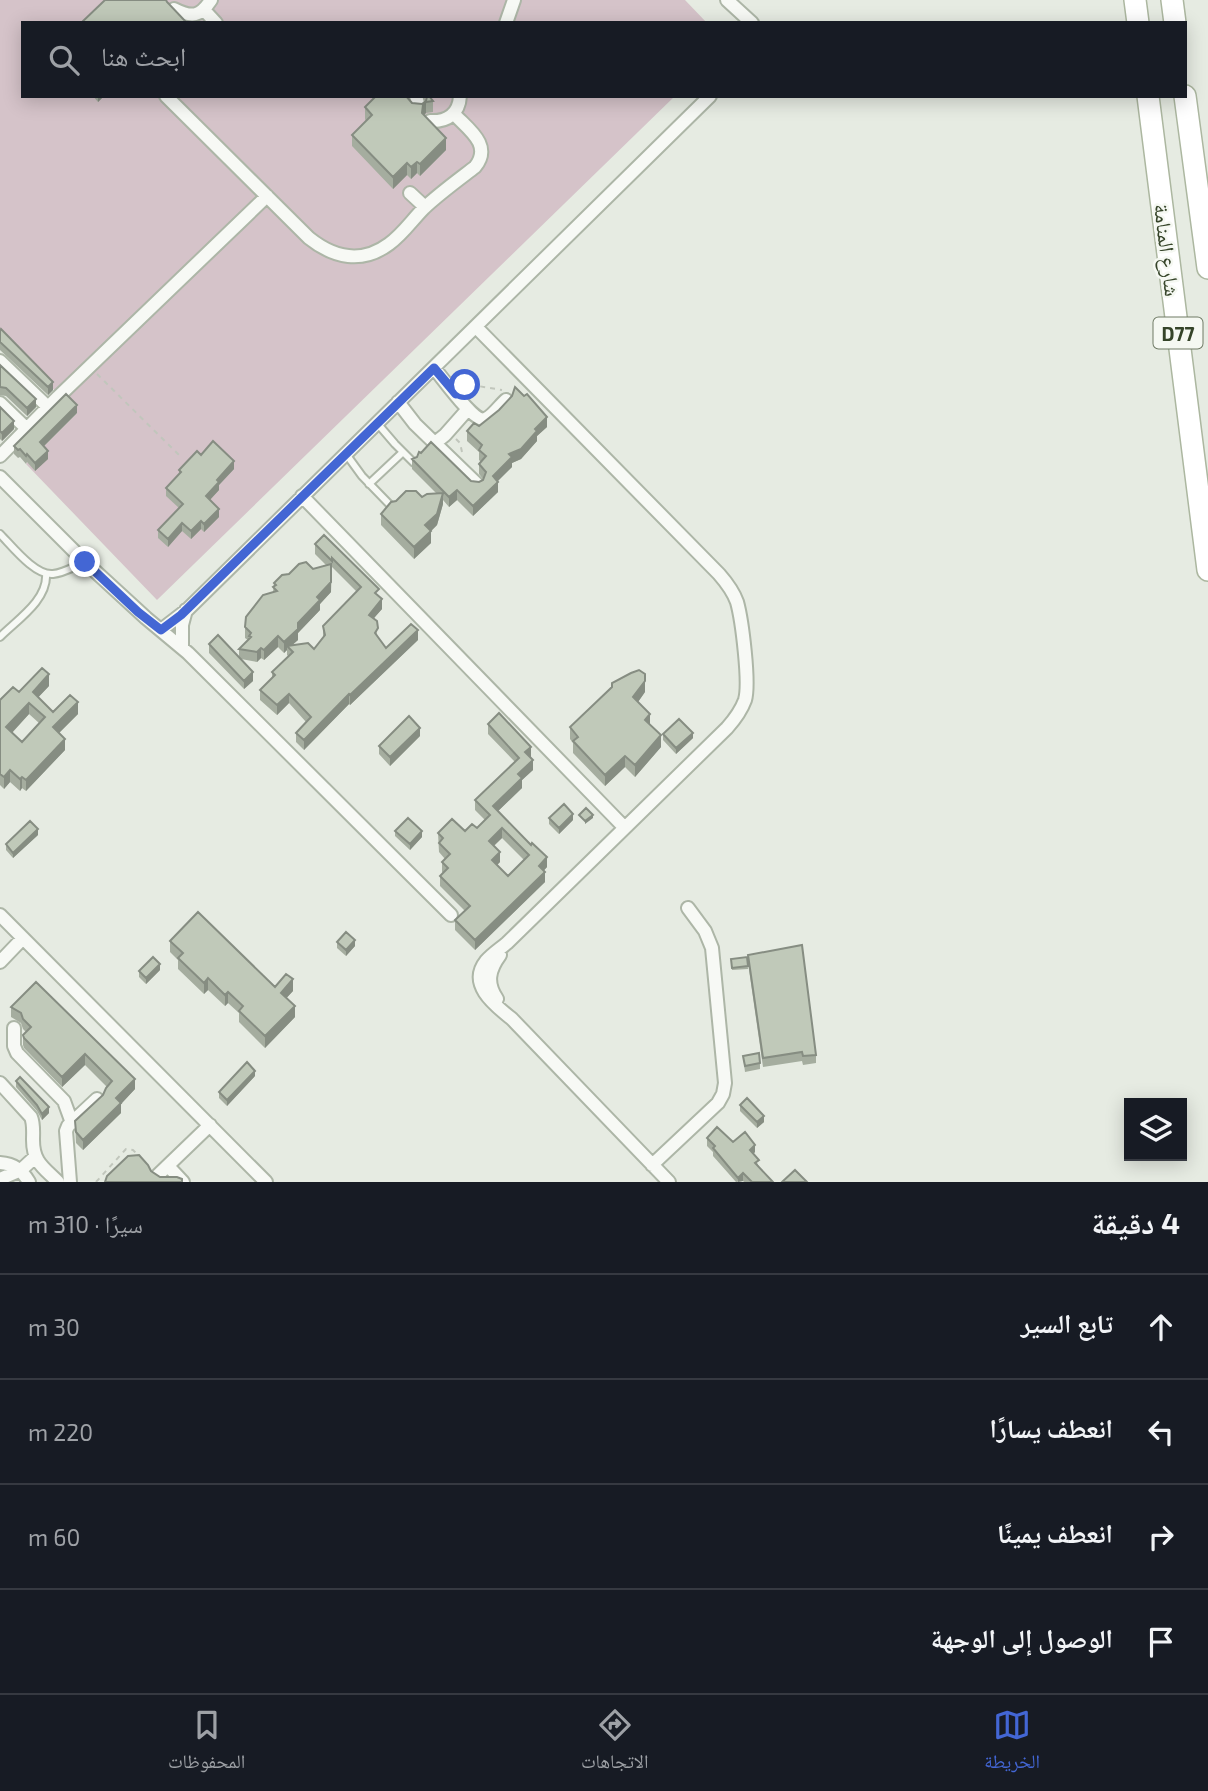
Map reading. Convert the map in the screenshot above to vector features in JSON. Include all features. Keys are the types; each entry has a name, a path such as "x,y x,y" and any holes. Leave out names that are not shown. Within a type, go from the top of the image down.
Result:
{"main road":[{"path":"1135,0 1138,21"},
{"path":"1172,0 1175,21"},
{"name":"شارع المنامة","path":"1148,98 1208,570"},
{"name":"شارع المنامة","path":"1185,98 1208,268"}],"street":[{"path":"507,21 514,0"},
{"path":"727,0 748,21"},
{"path":"174,9 187,16 194,15 208,5 215,21"},
{"path":"172,98 267,196 321,247 348,257 363,256 390,244 425,207 480,161 483,153 478,139 453,114"},
{"path":"430,121 445,119 453,114 458,108 460,98"},
{"path":"161,630 187,610 708,98"},
{"path":"410,193 425,207"},
{"path":"0,456 267,196"},
{"path":"476,327 719,574 736,600 747,687 737,716 508,943 488,959 481,970 480,984 493,1004 512,1020 669,1182"},
{"path":"0,361 48,407"},
{"path":"434,368 479,419 485,419 506,400"},
{"path":"398,402 415,424 477,484"},
{"path":"0,403 26,428"},
{"path":"435,443 468,409"},
{"path":"0,477 138,612 181,646 451,915"},
{"path":"302,496 624,827"},
{"path":"181,646 181,625 187,610"},
{"path":"652,1165 718,1103 725,1083 712,948 705,931 688,908"},
{"path":"0,915 266,1182"},
{"path":"0,962 23,938"},
{"path":"14,1028 14,1046 17,1053 64,1101 72,1123"},
{"path":"0,1083 31,1117 35,1157 58,1182"},
{"path":"70,1182 66,1136 68,1126 97,1099"},
{"path":"157,1176 210,1125"},
{"path":"0,1180 21,1170 35,1157"},
{"path":"0,1163 21,1170 29,1182"},
{"path":"168,1166 183,1182"}],"lane":[{"path":"377,423 414,463"},
{"path":"369,484 403,452"},
{"path":"345,454 393,508"},
{"path":"0,534 30,564 46,574 63,572 85,562"},
{"path":"0,637 42,594 46,574"}],"path":[{"path":"90,366 181,457"},
{"path":"456,394 463,385 470,390 478,386 506,393 509,396 506,400"},
{"path":"96,1182 126,1149 136,1152 157,1176"}],"shaded area":[{"path":"0,0 685,0 705,21 21,21 21,98 673,98 157,600 26,464 77,413 8,343 0,350"}],"building":[{"path":"105,0 166,0 185,21 83,21"},
{"path":"374,98 408,98 412,103 422,104 427,98 431,98 433,101 423,105 422,113 446,138 420,164 417,162 411,167 407,163 393,177 352,135 372,115 365,107"},
{"path":"1,329 53,382 48,387 0,342"},
{"path":"0,365 36,399 27,408 6,388 0,387"},
{"path":"515,387 524,396 527,394 547,417 521,449 509,454 512,457 493,476 498,482 473,506 457,490 449,497 412,459 431,442 471,481 483,480 486,472 479,464 486,456 479,450 482,445 467,431 474,423 479,426 499,410 512,396"},
{"path":"66,394 77,405 40,442 48,451 35,463 14,446"},
{"path":"0,407 14,421 2,433 0,431"},
{"path":"213,441 234,461 206,496 219,509 204,524 201,521 191,531 182,523 168,539 158,530 183,504 166,488 197,451 201,455"},
{"path":"406,491 416,491 422,497 443,493 437,514 425,525 431,531 414,547 381,514"},
{"path":"324,535 379,589 375,593 382,599 369,615 377,621 378,628 375,633 386,648 411,624 418,630 304,740 296,733 311,717 289,694 277,705 260,690 275,675 272,672 293,652 287,646 308,643 314,649 325,635 323,626 361,587 315,544"},
{"path":"306,562 313,569 331,564 331,582 317,597 320,600 298,623 298,629 284,642 278,636 264,650 261,648 257,652 239,649 251,637 245,627 246,617 263,595 277,591 273,587 276,585 274,583 282,575 289,574 299,564"},
{"path":"218,635 253,672 244,681 209,644"},
{"path":"42,668 49,674 33,692 53,712 70,695 78,702 53,727 65,739 26,780 22,777 20,779 10,770 4,777 0,774 0,700 13,687 19,692","holes":["29,703 45,717 22,742 6,727"]},
{"path":"639,670 645,674 645,681 633,697 650,714 645,720 661,735 635,765 625,756 605,775 573,741 578,737 570,727 612,687 612,683"},
{"path":"499,713 531,747 525,752 533,760 518,774 522,778 493,806 531,845 532,843 547,857 539,866 545,872 475,940 455,920 470,906 440,876 448,868 442,862 450,854 439,843 443,838 438,833 452,819 465,831 472,824 477,828 490,815 475,800 519,758 488,724","holes":["502,828 529,855 508,876 492,860 500,852 489,841"]},
{"path":"409,716 420,728 390,757 379,746"},
{"path":"679,719 693,733 676,748 663,734"},
{"path":"564,804 573,814 559,828 549,818"},
{"path":"586,808 593,815 585,821 579,815"},
{"path":"408,818 422,831 410,844 395,831"},
{"path":"30,821 38,829 13,853 6,844"},
{"path":"198,912 275,987 286,974 293,979 281,993 295,1006 265,1036 239,1011 243,1006 228,992 225,995 208,978 204,983 178,958 183,953 170,941"},
{"path":"346,932 355,940 346,950 337,942"},
{"path":"802,945 816,1055 803,1056 802,1052 763,1058 748,955"},
{"path":"153,957 160,964 146,978 139,971"},
{"path":"747,957 748,966 732,968 731,959"},
{"path":"36,982 135,1079 116,1098 121,1103 83,1140 76,1132 75,1121 103,1095 112,1081 85,1054 62,1077 24,1038 23,1035 31,1027 21,1013 11,1007"},
{"path":"759,1053 760,1063 745,1066 743,1056"},
{"path":"247,1062 255,1071 227,1100 219,1092"},
{"path":"20,1077 49,1107 42,1114 16,1081"},
{"path":"747,1098 764,1116 757,1122 740,1105"},
{"path":"717,1127 733,1142 745,1132 755,1145 750,1150 759,1160 755,1163 773,1182 752,1182 743,1173 738,1178 707,1138"},
{"path":"139,1155 151,1171 160,1177 177,1177 182,1179 182,1182 105,1182 107,1176 128,1156"},
{"path":"795,1170 807,1182 782,1182"}],"route":[{"path":"85,562 161,630 181,615 434,368 456,394 461,386 465,385"}]}
